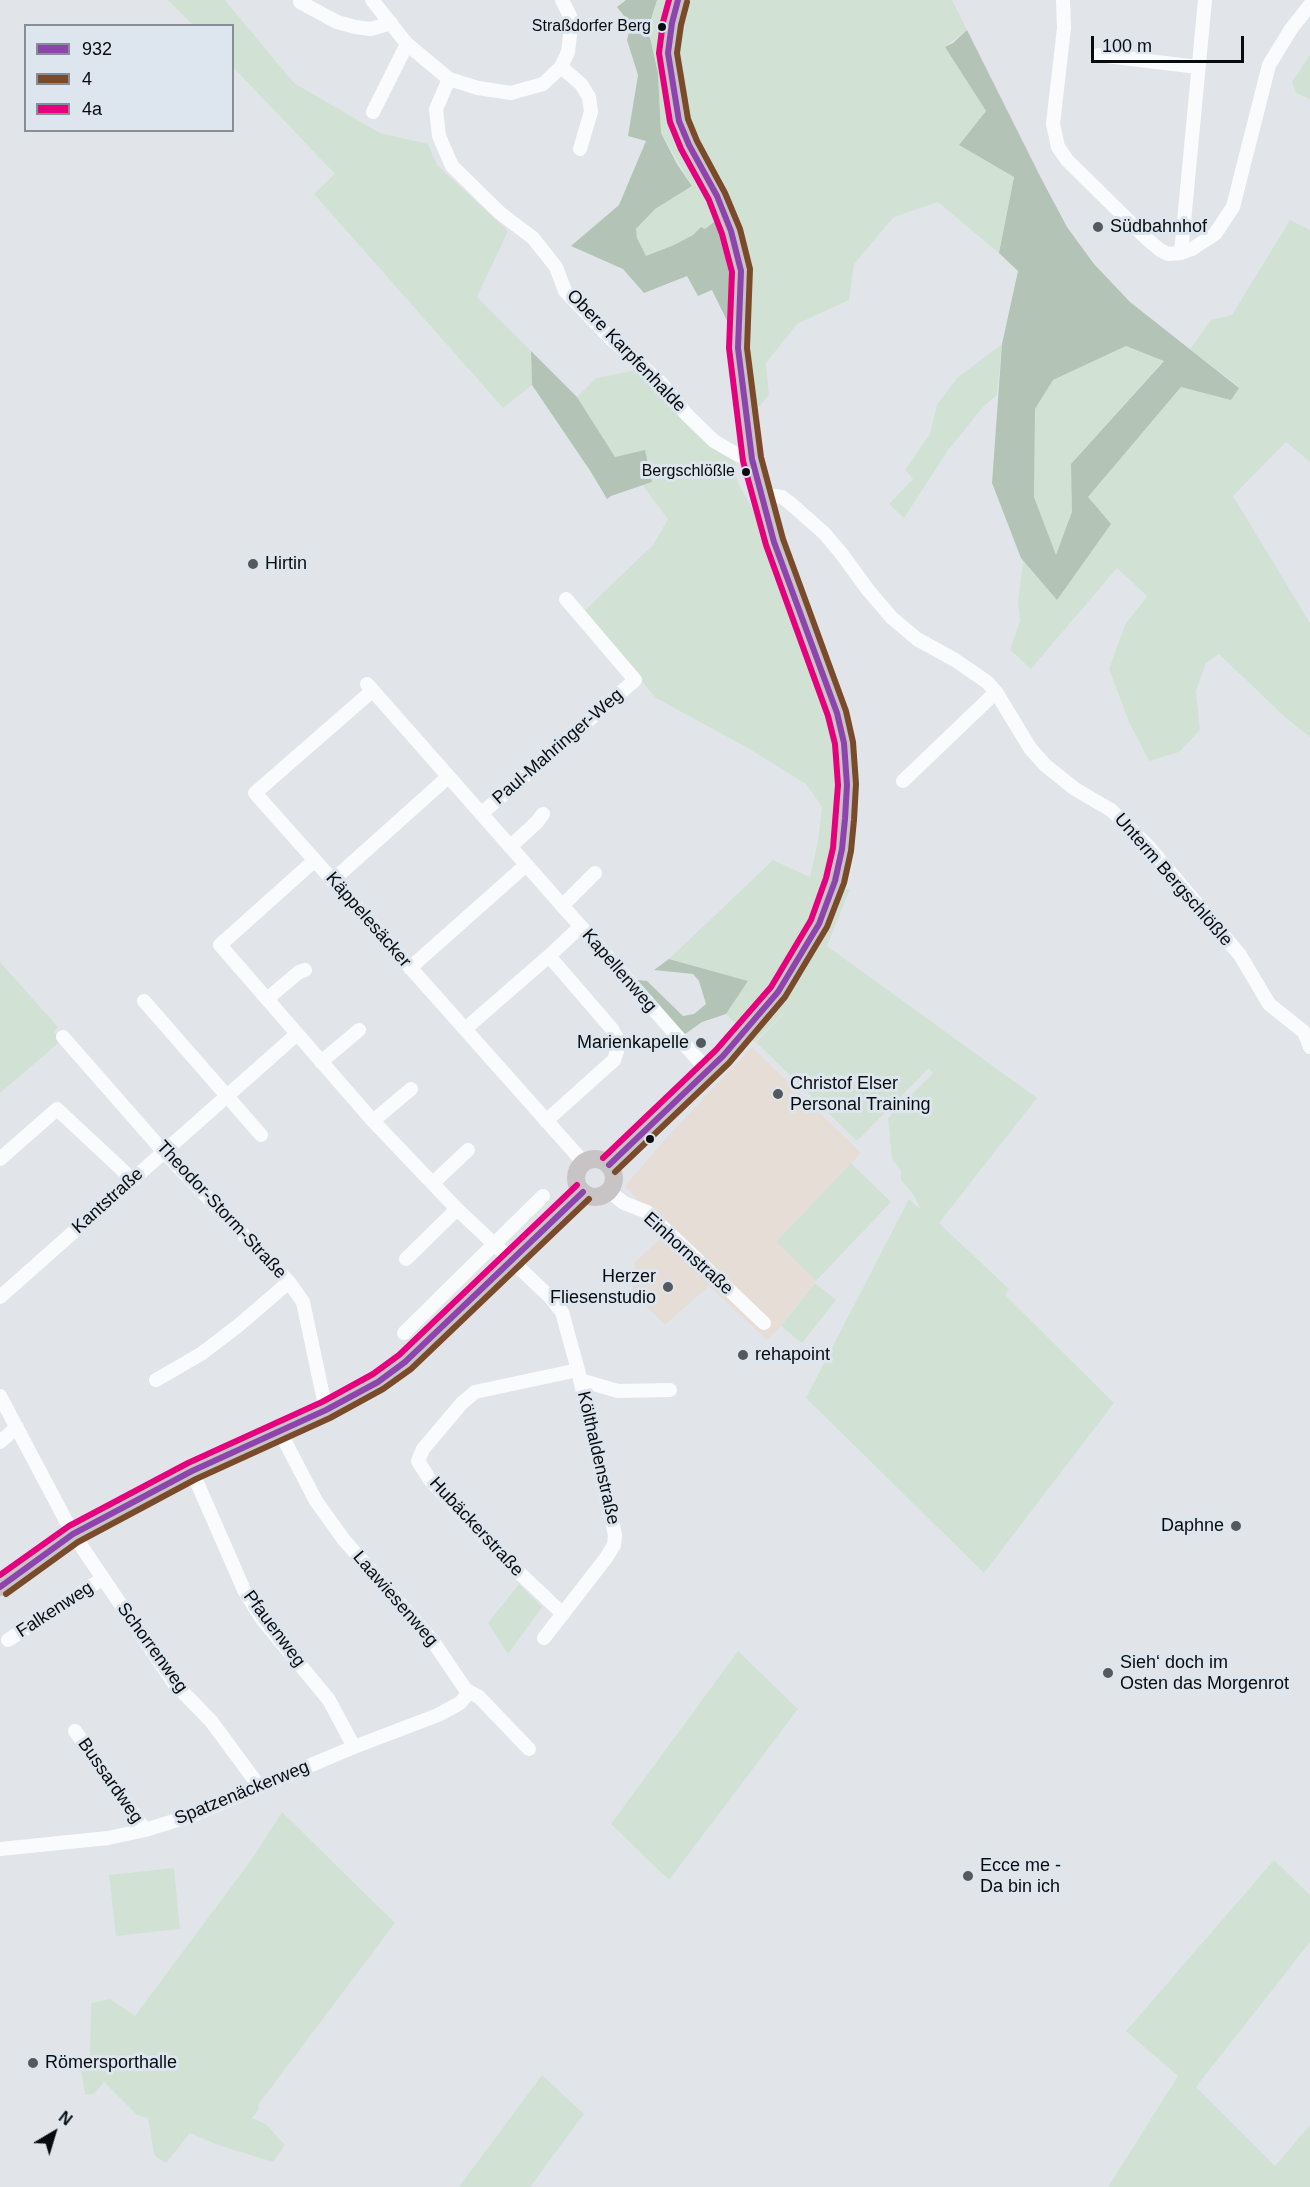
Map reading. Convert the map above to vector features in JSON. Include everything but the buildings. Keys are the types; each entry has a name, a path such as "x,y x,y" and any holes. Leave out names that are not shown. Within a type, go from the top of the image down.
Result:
{"main road":[{"path":"609,1166 708,1071 778,992 819,924 835,881 842,849 847,785 844,743 837,713 778,554 752,459 738,348 741,271 731,231 717,196 689,145 679,121 668,54 678,0"},
{"path":"594,1159 609,1166 615,1178 609,1191 600,1197 594,1197 579,1188 576,1175 584,1163 594,1159"},
{"path":"0,1587 73,1534 192,1471 280,1432 378,1383 405,1362 583,1192"}],"street":[{"path":"372,0 407,44 449,79 478,88 511,93 543,84 561,67 568,52 570,35 570,16 562,0"},
{"path":"1063,0 1064,28 1053,124 1058,147 1067,160 1160,250 1168,254 1181,253 1215,234 1233,207 1269,65 1305,22 1310,5"},
{"path":"1181,253 1205,0"},
{"path":"300,2 338,22 355,27 372,28 391,23"},
{"path":"373,112 407,44"},
{"path":"1098,55 1198,67"},
{"path":"561,67 581,84 589,97 591,112 580,149"},
{"name":"Obere Karpfenhalde","path":"449,79 436,109 439,136 452,166 500,213 533,238 556,267 565,291 609,337 661,383 687,415 714,441 738,455 752,459"},
{"name":"Unterm Bergschlößle","path":"760,494 782,497 790,503 824,533 868,591 892,618 917,639 955,660 987,682 996,692 1029,748 1045,765 1075,789 1112,810 1149,846 1239,956 1269,1004 1304,1032 1310,1047"},
{"name":"Paul-Mahringer-Weg","path":"481,814 635,680 566,599"},
{"name":"Kapellenweg","path":"369,688 708,1071"},
{"name":"Käppelesäcker","path":"369,688 255,793 584,1163"},
{"path":"903,781 996,692"},
{"path":"333,880 448,777"},
{"path":"510,847 543,814"},
{"name":"Költhaldenstraße","path":"315,860 220,945 373,1121 457,1209 562,1311 579,1375 615,1535 614,1545 606,1557 562,1614"},
{"path":"410,968 526,865"},
{"path":"561,906 595,873"},
{"path":"465,1029 580,927"},
{"path":"546,1121 614,1060 619,1045 612,1029 549,956"},
{"path":"267,999 299,972 305,970"},
{"path":"144,1001 261,1136"},
{"path":"321,1062 359,1030"},
{"name":"Kantstraße","path":"0,1297 133,1180 163,1150 297,1034"},
{"name":"Theodor-Storm-Straße","path":"63,1037 163,1150 289,1282 303,1302 326,1410"},
{"path":"373,1121 411,1089"},
{"path":"0,1158 57,1109 133,1180"},
{"path":"433,1183 468,1150"},
{"name":"Einhornstraße","path":"609,1191 624,1203 647,1212 764,1323"},
{"path":"404,1333 543,1196"},
{"path":"406,1259 457,1209"},
{"path":"156,1380 201,1354 289,1282"},
{"name":"Költhaldenstraße","path":"579,1375 618,1391 670,1390"},
{"name":"Hubäckerstraße","path":"562,1614 430,1480 418,1461 423,1449 462,1403 475,1392 579,1375"},
{"name":"Schorrenweg","path":"0,1396 73,1534 102,1579 174,1683 211,1721 259,1786"},
{"path":"0,1442 17,1427"},
{"name":"Laawiesenweg","path":"280,1432 316,1501 366,1567 432,1640 466,1690 479,1696 529,1749"},
{"name":"Pfauenweg","path":"192,1471 244,1590 262,1619 329,1700 354,1747"},
{"name":"Falkenweg","path":"8,1640 102,1579"},
{"path":"544,1638 562,1614"},
{"name":"Spatzenäckerweg","path":"0,1849 108,1838 145,1830 190,1816 354,1747 447,1711 464,1699 466,1690"},
{"name":"Bussardweg","path":"75,1731 145,1830"}],"shaded area":[{"path":"752,1047 861,1153 776,1242 816,1281 781,1326 767,1340 709,1286 665,1325 633,1293 635,1262 660,1239 644,1224 644,1207 625,1186 669,1135"}],"green space":[{"path":"168,0 225,0 294,83 380,133 428,144 437,165 508,231 477,297 531,351 532,385 503,408 314,194 335,174 234,68 234,24 192,24"},
{"path":"626,0 657,0 648,29 658,73 661,133 677,164 692,186 655,209 636,229 637,238 646,256 693,235 701,227 705,229 714,222 718,225 729,273 731,329 712,290 698,296 687,276 644,293 623,269 571,246 619,205 646,141 628,136 638,75 627,40 631,25 617,7"},
{"path":"657,0 952,0 967,30 945,47 986,111 959,145 1014,177 999,253 938,202 894,217 854,264 849,300 797,324 766,363 769,395 760,406 753,406 750,338 731,329 729,273 705,230 701,227 693,235 645,257 637,238 636,229 655,209 692,186 661,133 658,73 648,29"},
{"path":"967,30 1067,227 1094,264 1130,302 1239,388 1231,400 1181,387 1088,497 1111,524 1057,600 1021,558 992,483 1002,344 1018,271 999,253 1014,177 959,145 986,111 945,47","holes":["1126,346 1164,361 1071,464 1072,512 1056,555 1034,497 1035,409 1053,380"]},
{"path":"1310,55 1310,99 1296,93 1292,82"},
{"path":"1290,220 1310,230 1310,462 1286,442 1233,496 1310,623 1310,737 1286,718 1219,654 1206,663 1196,691 1200,730 1179,752 1149,761 1129,722 1109,669 1125,625 1147,596 1117,568 1031,669 1010,650 1020,621 1018,602 1023,560 1058,600 1088,497 1181,387 1239,387 1190,349 1211,320 1232,315"},
{"path":"1002,344 997,395 984,406 949,449 904,518 889,504 913,479 905,470 930,434 937,405 957,378"},
{"path":"1126,346 1164,360 1071,464 1073,512 1056,556 1034,497 1035,409 1053,380"},
{"path":"531,351 577,397 615,457 645,450 652,482 607,499 532,385"},
{"path":"637,370 686,417 737,459 734,471 739,485 761,523 831,727 840,787 838,827 826,890 788,967 739,1027 726,1014 748,981 669,959 773,860 810,877 818,841 822,807 806,784 746,747 656,698 583,612 653,545 668,519 643,486 652,482 615,458 577,397 596,378"},
{"path":"844,888 850,889 827,946 1037,1098 939,1223 1009,1289 1005,1295 1114,1403 984,1573 806,1398 909,1199 921,1210 913,1194 901,1180 901,1170 892,1159 888,1118 933,1073 929,1068 857,1141 756,1042 790,1007 754,1042 751,1039 780,1006 804,972 820,945 838,907"},
{"path":"669,959 748,981 726,1014 702,1022 681,1037 629,979 647,981 683,1016 694,1014 706,1004 699,981 693,974 654,970"},
{"path":"0,962 58,1027 54,1032 62,1040 0,1093"},
{"path":"851,1163 891,1202 816,1281 776,1242"},
{"path":"815,1283 836,1300 802,1343 781,1326"},
{"path":"519,1584 542,1607 508,1654 488,1623"},
{"path":"738,1651 798,1709 669,1880 611,1824"},
{"path":"282,1812 395,1923 258,2105 259,2109 252,2118 266,2124 285,2145 273,2162 218,2145 190,2133 166,2163 154,2154 148,2118 137,2115 104,2082 94,2094 85,2095 80,2062 90,2058 91,2003 110,1999 135,2016 254,1856"},
{"path":"1274,1860 1310,1895 1310,1942 1196,2087 1275,2166 1310,2125 1310,2187 1108,2187 1178,2076 1126,2031"},
{"path":"174,1868 180,1929 116,1936 109,1875"},
{"path":"542,2075 584,2114 530,2187 459,2187"}],"transit line":[{"name":"4a","path":"603,1158 716,1050 771,987 811,920 826,878 833,848 838,785 835,744 828,716 766,545 743,461 729,348 732,272 722,234 709,200 681,149 670,122 659,53 663,22 669,0"},
{"name":"932","path":"609,1165 723,1056 778,992 819,924 835,881 842,849 845,819 847,785 844,743 837,713 774,542 752,459 738,348 741,271 731,231 717,196 689,145 679,121 668,53 678,0"},
{"name":"4","path":"615,1172 729,1063 785,997 827,927 844,883 851,851 854,820 856,784 853,742 846,711 783,539 761,457 747,348 750,269 740,229 725,193 688,119 677,53 687,2"},
{"name":"4a","path":"0,1575 69,1526 188,1463 322,1402 373,1374 399,1355 577,1185"},
{"name":"932","path":"0,1587 73,1534 192,1471 326,1410 378,1382 405,1362 583,1192"},
{"name":"4","path":"6,1594 78,1542 196,1479 330,1418 383,1389 411,1369 589,1199"}],"place":[{"name":"Straßdorfer Berg","path":"662,27"},
{"name":"Südbahnhof","path":"1098,227"},
{"name":"Bergschlößle","path":"746,472"},
{"name":"Hirtin","path":"253,564"},
{"name":"Marienkapelle","path":"701,1043"},
{"name":"Christof Elser Personal Training","path":"778,1094"},
{"name":"Herzer Fliesenstudio","path":"668,1287"},
{"name":"rehapoint","path":"743,1355"},
{"name":"Daphne","path":"1236,1526"},
{"name":"Sieh‘ doch im Osten das Morgenrot","path":"1108,1673"},
{"name":"Ecce me - Da bin ich","path":"968,1876"},
{"name":"Römersporthalle","path":"33,2063"}]}
